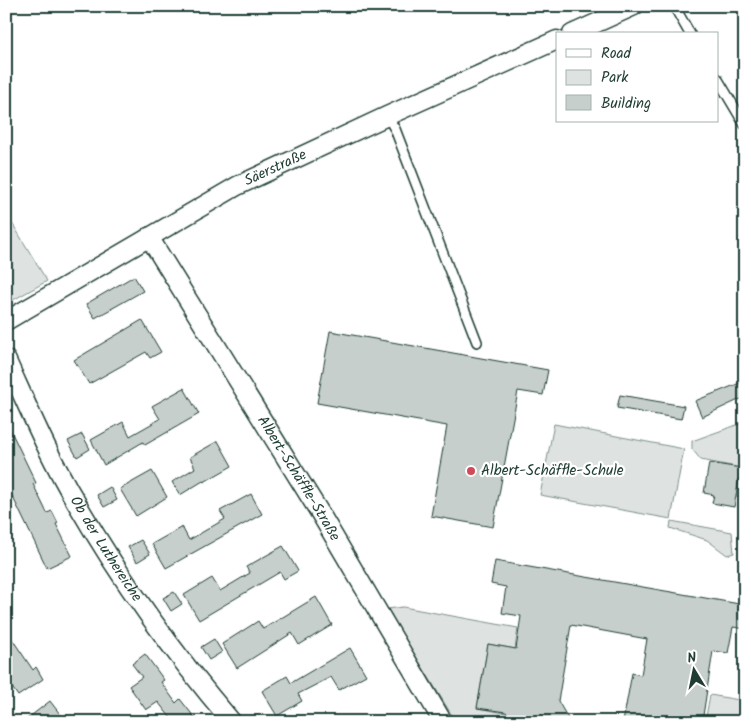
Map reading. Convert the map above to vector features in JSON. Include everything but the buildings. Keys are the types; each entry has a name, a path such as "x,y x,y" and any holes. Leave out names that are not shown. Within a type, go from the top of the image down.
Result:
{"street":[{"path":"576,32 634,6"},
{"name":"Säerstraße","path":"6,321 237,186 556,40"},
{"name":"Albert-Schäffle-Straße","path":"149,238 320,513 443,722"},
{"name":"Ob der Luthereiche","path":"6,359 47,449 75,502 142,606 232,722"}],"lane":[{"path":"674,6 689,32"},
{"path":"718,80 745,124"},
{"path":"388,116 396,129 477,342"}],"green space":[{"path":"6,213 47,281 6,304"},
{"path":"745,422 745,497 736,496 741,468 701,460 692,449 692,441"},
{"path":"554,424 684,449 671,519 540,495"},
{"path":"671,521 732,532 734,553 727,555 707,540 670,528"},
{"path":"403,607 518,628 515,649 488,644 477,708 505,713 511,722 456,722 387,609"},
{"path":"710,695 745,701 745,722 705,722"}],"place":[{"name":"Albert-Schäffle-Schule","path":"471,471"}]}
